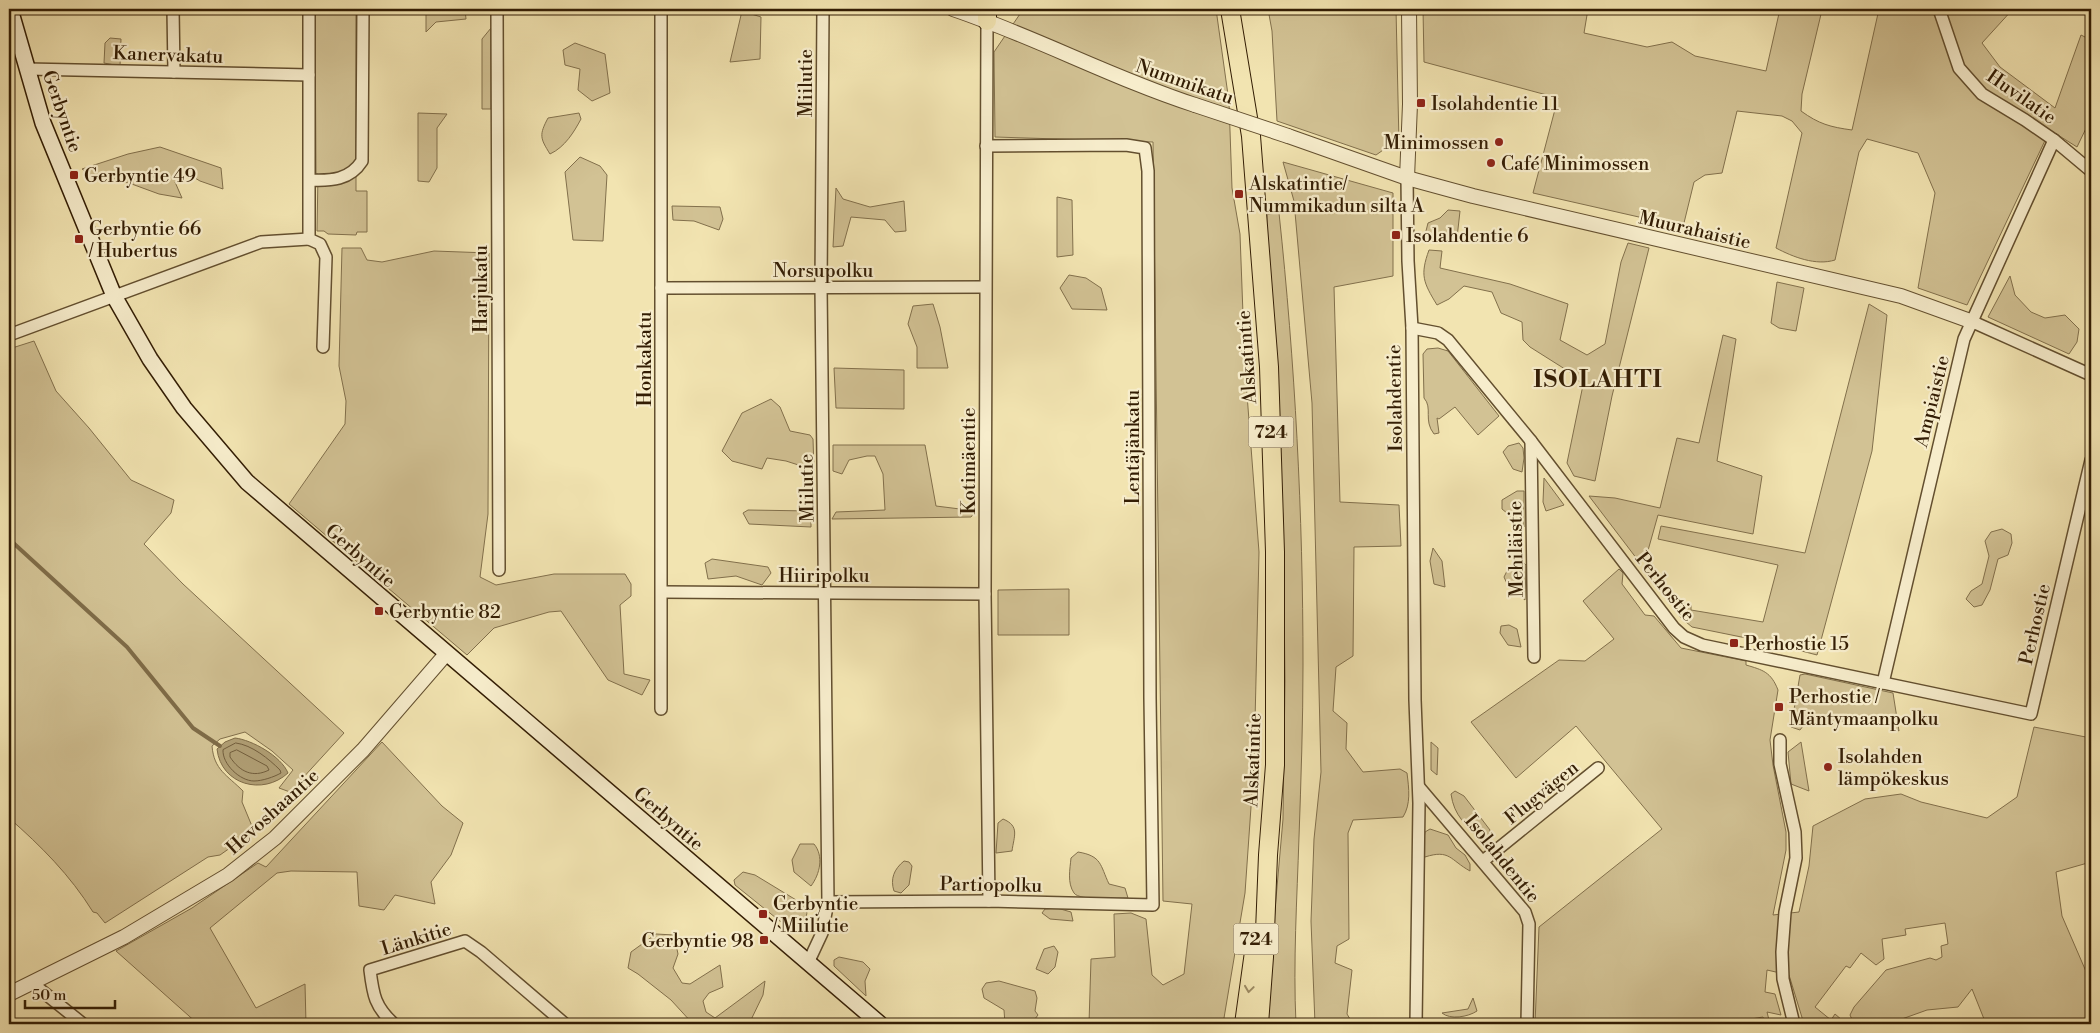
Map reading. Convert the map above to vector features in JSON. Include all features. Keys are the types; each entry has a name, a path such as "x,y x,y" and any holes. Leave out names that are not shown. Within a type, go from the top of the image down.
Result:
{"main road":[{"name":"Gerbyntie","path":"10,9 43,123 114,296 150,359 180,402 247,482 808,963 874,1022"},
{"name":"Alskatintie","path":"1230,9 1250,136 1269,367 1275,552 1276,765 1268,855 1259,1024"},
{"name":"Alskatintie","path":"1244,1024 1268,855"}],"street":[{"path":"173,9 174,72"},
{"path":"309,9 309,239"},
{"path":"310,180 330,181 344,178 356,170 362,161 363,9"},
{"name":"Harjukatu","path":"497,9 498,570"},
{"name":"Honkakatu","path":"661,9 663,592 661,709"},
{"name":"Miilutie","path":"808,963 822,933 828,902 821,287 823,9"},
{"name":"Nummikatu","path":"953,9 987,15 1136,85 1407,178"},
{"name":"Isolahdentie","path":"1409,9 1408,261 1412,328 1415,700 1419,787 1416,1024"},
{"name":"Huvilatie","path":"1939,9 1959,68 1982,94 2054,140 2091,171"},
{"name":"Kotimäentie","path":"987,15 985,594 989,901"},
{"name":"Kanervakatu","path":"26,69 310,76"},
{"name":"Ampiaistie","path":"1883,683 1964,339 2054,140"},
{"name":"Lentäjänkatu","path":"986,146 1126,145 1146,148 1148,180 1150,698 1153,905"},
{"name":"Muurahaistie","path":"1407,178 1473,196 1902,296 1973,322"},
{"path":"9,335 261,242 309,239 320,244 326,257 323,347"},
{"name":"Norsupolku","path":"661,288 986,287"},
{"path":"1973,322 2091,375"},
{"name":"Perhostie","path":"1412,328 1438,333 1448,340 1531,441 1674,628 1684,636 1702,645 2031,714 2091,460"},
{"name":"Mehiläistie","path":"1531,441 1534,656"},
{"name":"Hiiripolku","path":"663,592 985,594"},
{"name":"Hevoshaantie","path":"9,994 124,937 176,908 228,875 275,838 363,750 446,654"},
{"path":"1780,740 1780,764 1795,832 1796,858 1785,912 1782,952 1783,979 1794,1024"},
{"name":"Flugvägen","path":"1483,862 1598,768"},
{"name":"Isolahdentie","path":"1419,787 1525,912 1530,924 1527,1024"},
{"name":"Partiopolku","path":"828,902 989,901 1153,905"},
{"name":"Länkitie","path":"394,1024 385,1016 374,1000 370,970 465,941 482,952 565,1024"},
{"path":"32,983 83,1024"}],"shaded area":[{"path":"315,9 356,9 356,191 367,191 367,232 357,232 356,235 328,234 324,231 317,231 318,174 316,174"},
{"path":"426,9 465,9 466,19 436,22 426,32"},
{"path":"1042,9 1216,9 1229,102 1232,188 1240,234 1245,368 1259,552 1254,764 1245,893 1223,1024 1089,1024 1091,959 1115,957 1114,914 1131,913 1146,919 1152,975 1163,985 1184,974 1192,904 1163,901 1153,142 995,137 994,52 1022,11"},
{"path":"1268,9 1396,9 1399,143 1386,148 1376,155 1277,121 1272,31"},
{"path":"1423,9 1588,9 1584,33 1647,47 1672,42 1695,56 1766,71 1780,9 1822,10 1802,94 1801,111 1825,124 1852,130 1879,9 2013,9 1982,43 2000,67 2055,108 2081,35 2091,40 2091,118 2077,147 2050,130 1967,305 1918,288 1935,193 1918,153 1867,139 1859,152 1835,260 1828,262 1805,260 1776,248 1802,133 1792,121 1782,116 1737,111 1722,173 1705,175 1694,182 1683,227 1533,193 1558,98 1424,62"},
{"path":"742,11 761,17 760,59 730,62"},
{"path":"491,28 491,109 482,109 482,39"},
{"path":"110,38 121,39 120,66 104,63 105,43"},
{"path":"575,43 605,54 610,93 592,101 578,90 580,69 565,65 563,50"},
{"path":"418,113 447,114 437,128 437,168 429,182 418,181"},
{"path":"579,113 581,119 572,134 565,143 550,154 542,136 548,118"},
{"path":"160,147 221,168 223,189 200,181 190,175 175,182 182,198 159,194 129,183 94,178 82,169 128,154"},
{"path":"580,157 600,166 607,175 603,241 573,240 565,172"},
{"path":"1283,162 1393,193 1393,276 1334,287 1340,502 1399,505 1401,546 1354,547 1353,656 1336,667 1333,711 1347,723 1346,749 1363,772 1400,769 1407,773 1409,791 1406,812 1403,817 1353,820 1348,833 1349,939 1337,946 1335,963 1352,970 1347,1014 1353,1024 1315,1024 1311,921 1314,839 1321,772 1312,403 1294,201"},
{"path":"836,188 843,199 870,207 904,201 906,231 895,232 885,220 851,217 843,246 833,247"},
{"path":"1057,197 1072,200 1073,255 1057,257"},
{"path":"672,206 720,207 723,219 719,230 694,221 673,220"},
{"path":"1448,210 1460,211 1457,238 1430,237 1426,231 1428,223 1440,218"},
{"path":"1279,213 1294,382 1302,552 1303,686 1295,954 1296,1024 1265,1024 1283,819 1285,681 1283,520 1266,241 1267,214"},
{"path":"1628,243 1649,248 1612,396 1595,481 1574,476 1567,463 1583,385 1568,371 1530,347 1523,340 1522,322 1501,313 1492,292 1464,286 1449,299 1437,305 1424,278 1424,266 1429,250 1442,251 1440,268 1510,284 1568,304 1560,340 1587,355 1605,344 1621,262"},
{"path":"342,248 361,248 367,260 382,262 434,251 489,253 488,514 480,577 496,585 554,574 625,574 631,584 631,596 620,605 624,674 650,680 642,695 608,680 561,611 549,612 494,628 467,655 289,504 345,424 346,401 339,366"},
{"path":"1069,275 1086,278 1101,288 1107,310 1072,309 1060,288"},
{"path":"2010,276 2015,295 2031,312 2045,318 2065,315 2079,329 2077,342 2069,354 1988,317"},
{"path":"1777,282 1804,288 1796,331 1779,328 1771,323"},
{"path":"933,304 940,327 948,368 917,368 917,347 908,324 913,306"},
{"path":"1869,304 1887,315 1872,451 1817,655 1771,643 1692,627 1679,616 1680,608 1672,605 1656,586 1659,584 1673,600 1691,605 1691,610 1763,622 1778,565 1658,539 1661,526 1805,553"},
{"path":"1723,335 1736,339 1717,461 1762,476 1753,534 1658,515 1647,554 1637,559 1589,496 1615,498 1660,508 1677,438 1699,443"},
{"path":"34,341 56,391 131,480 174,500 171,513 144,544 183,584 344,733 290,792 279,788 293,770 272,751 245,732 220,739 212,746 215,761 222,772 243,791 242,802 254,831 220,855 208,857 105,923 97,913 93,912 75,886 54,862 9,818 9,349"},
{"path":"1438,348 1448,351 1499,416 1478,435 1455,407 1439,419 1437,418 1439,433 1434,434 1431,429 1428,419 1428,406 1424,398 1423,354 1427,349"},
{"path":"834,368 904,370 904,409 836,408"},
{"path":"771,399 780,407 790,431 810,435 813,439 814,470 786,461 767,458 762,469 732,461 722,451 742,413"},
{"path":"1519,443 1523,448 1522,472 1513,469 1503,452 1508,446"},
{"path":"833,445 925,445 936,506 976,511 971,517 832,519 836,512 885,510 883,474 875,456 849,460 842,474 833,471"},
{"path":"1544,478 1564,505 1546,511 1543,502"},
{"path":"1517,491 1524,491 1524,527 1502,509 1502,500"},
{"path":"748,510 811,511 811,527 749,524 743,513"},
{"path":"2002,529 2011,534 2012,543 2008,555 1998,559 1990,590 1982,605 1974,607 1966,599 1971,591 1982,584 1989,556 1985,541 1991,532"},
{"path":"1433,548 1442,561 1445,587 1434,584 1430,561"},
{"path":"712,559 768,567 771,573 762,585 736,576 708,579 705,563"},
{"path":"1522,561 1526,565 1525,600 1508,586 1504,577 1507,571"},
{"path":"1619,569 1623,573 1622,584 1645,615 1654,616 1681,648 1746,661 1746,665 1762,670 1769,675 1778,690 1770,740 1786,832 1786,850 1773,915 1799,912 1809,866 1813,826 1865,799 1901,794 1921,802 1987,818 2017,797 2034,727 2091,738 2091,862 2056,872 2062,916 2091,983 2091,1024 1986,1024 1972,989 1958,1007 1927,1010 1888,1024 1854,1024 1850,1015 1854,1007 1886,970 1930,958 1936,960 1942,957 1941,946 1948,944 1945,923 1905,929 1906,935 1882,939 1884,959 1876,965 1861,953 1850,968 1846,966 1815,1007 1831,1020 1835,1014 1845,1024 1804,1024 1789,975 1767,970 1765,992 1775,994 1781,1015 1767,1012 1770,1024 1765,1024 1763,1017 1721,1024 1535,1024 1539,927 1662,829 1576,726 1516,778 1471,722 1559,660 1585,661 1614,639 1583,601"},
{"path":"1069,589 1069,635 998,635 998,590"},
{"path":"1509,625 1517,629 1521,647 1508,645 1500,633 1501,626"},
{"path":"1805,674 1893,693 1899,731 1876,717 1803,726 1800,730 1791,727 1800,675"},
{"path":"382,742 442,806 463,823 451,855 431,882 435,904 395,895 384,910 359,906 357,872 291,871 277,873 210,928 256,1008 305,984 306,1024 198,1024 116,951 192,908 258,863 266,867"},
{"path":"1431,742 1438,748 1437,775 1431,770"},
{"path":"1801,742 1809,791 1791,784 1788,752"},
{"path":"1455,791 1464,796 1490,830 1489,837 1481,840 1461,820 1451,794"},
{"path":"1003,819 1014,828 1015,836 1012,851 996,853 998,823"},
{"path":"1430,829 1448,835 1456,848 1465,855 1470,864 1470,871 1445,855 1425,857 1422,852 1425,832"},
{"path":"800,844 814,844 819,854 819,871 811,886 794,872 792,860"},
{"path":"1078,852 1096,859 1102,867 1109,884 1125,888 1128,898 1108,899 1077,896 1072,889 1070,867 1071,858"},
{"path":"904,861 909,862 912,866 909,885 901,893 894,891 893,878 895,871"},
{"path":"743,872 755,875 806,906 805,920 796,931 791,930 735,885 734,880"},
{"path":"1057,908 1071,912 1073,921 1050,919 1042,913 1045,909"},
{"path":"656,934 674,935 678,954 673,968 682,983 690,984 720,965 723,987 709,993 703,1001 706,1012 715,1018 765,981 763,995 749,1024 693,1024 671,1000 628,968 631,952"},
{"path":"1054,946 1058,952 1055,967 1048,974 1036,969 1044,949"},
{"path":"839,957 863,962 870,969 865,981 866,996 834,966 834,960"},
{"path":"999,981 1035,991 1037,998 1035,1011 1038,1015 1031,1024 1005,1024 1004,1010 984,998 982,989 986,983"},
{"path":"1473,998 1477,1011 1473,1013 1454,1017 1442,1013 1468,1009"}],"water":[{"path":"235,738 257,745 273,755 288,773 278,780 267,784 245,783 235,778 226,771 220,761 217,749 225,742"}],"waterway":[{"path":"9,539 127,647 193,728 220,746"}],"place":[{"name":"Isolahdentie 11","path":"1421,103"},
{"name":"Minimossen","path":"1499,142"},
{"name":"Café Minimossen","path":"1491,163"},
{"name":"Gerbyntie 49","path":"74,175"},
{"name":"Alskatintie/ Nummikadun silta A","path":"1239,194"},
{"name":"Isolahdentie 6","path":"1396,235"},
{"name":"Gerbyntie 66 / Hubertus","path":"79,239"},
{"name":"Gerbyntie 82","path":"379,611"},
{"name":"Perhostie 15","path":"1734,643"},
{"name":"Perhostie / Mäntymaanpolku","path":"1779,707"},
{"name":"Isolahden lämpökeskus","path":"1828,767"},
{"name":"Gerbyntie / Miilutie","path":"763,914"},
{"name":"Gerbyntie 98","path":"764,940"}],"district":[{"name":"ISOLAHTI","path":"1598,379"}]}
